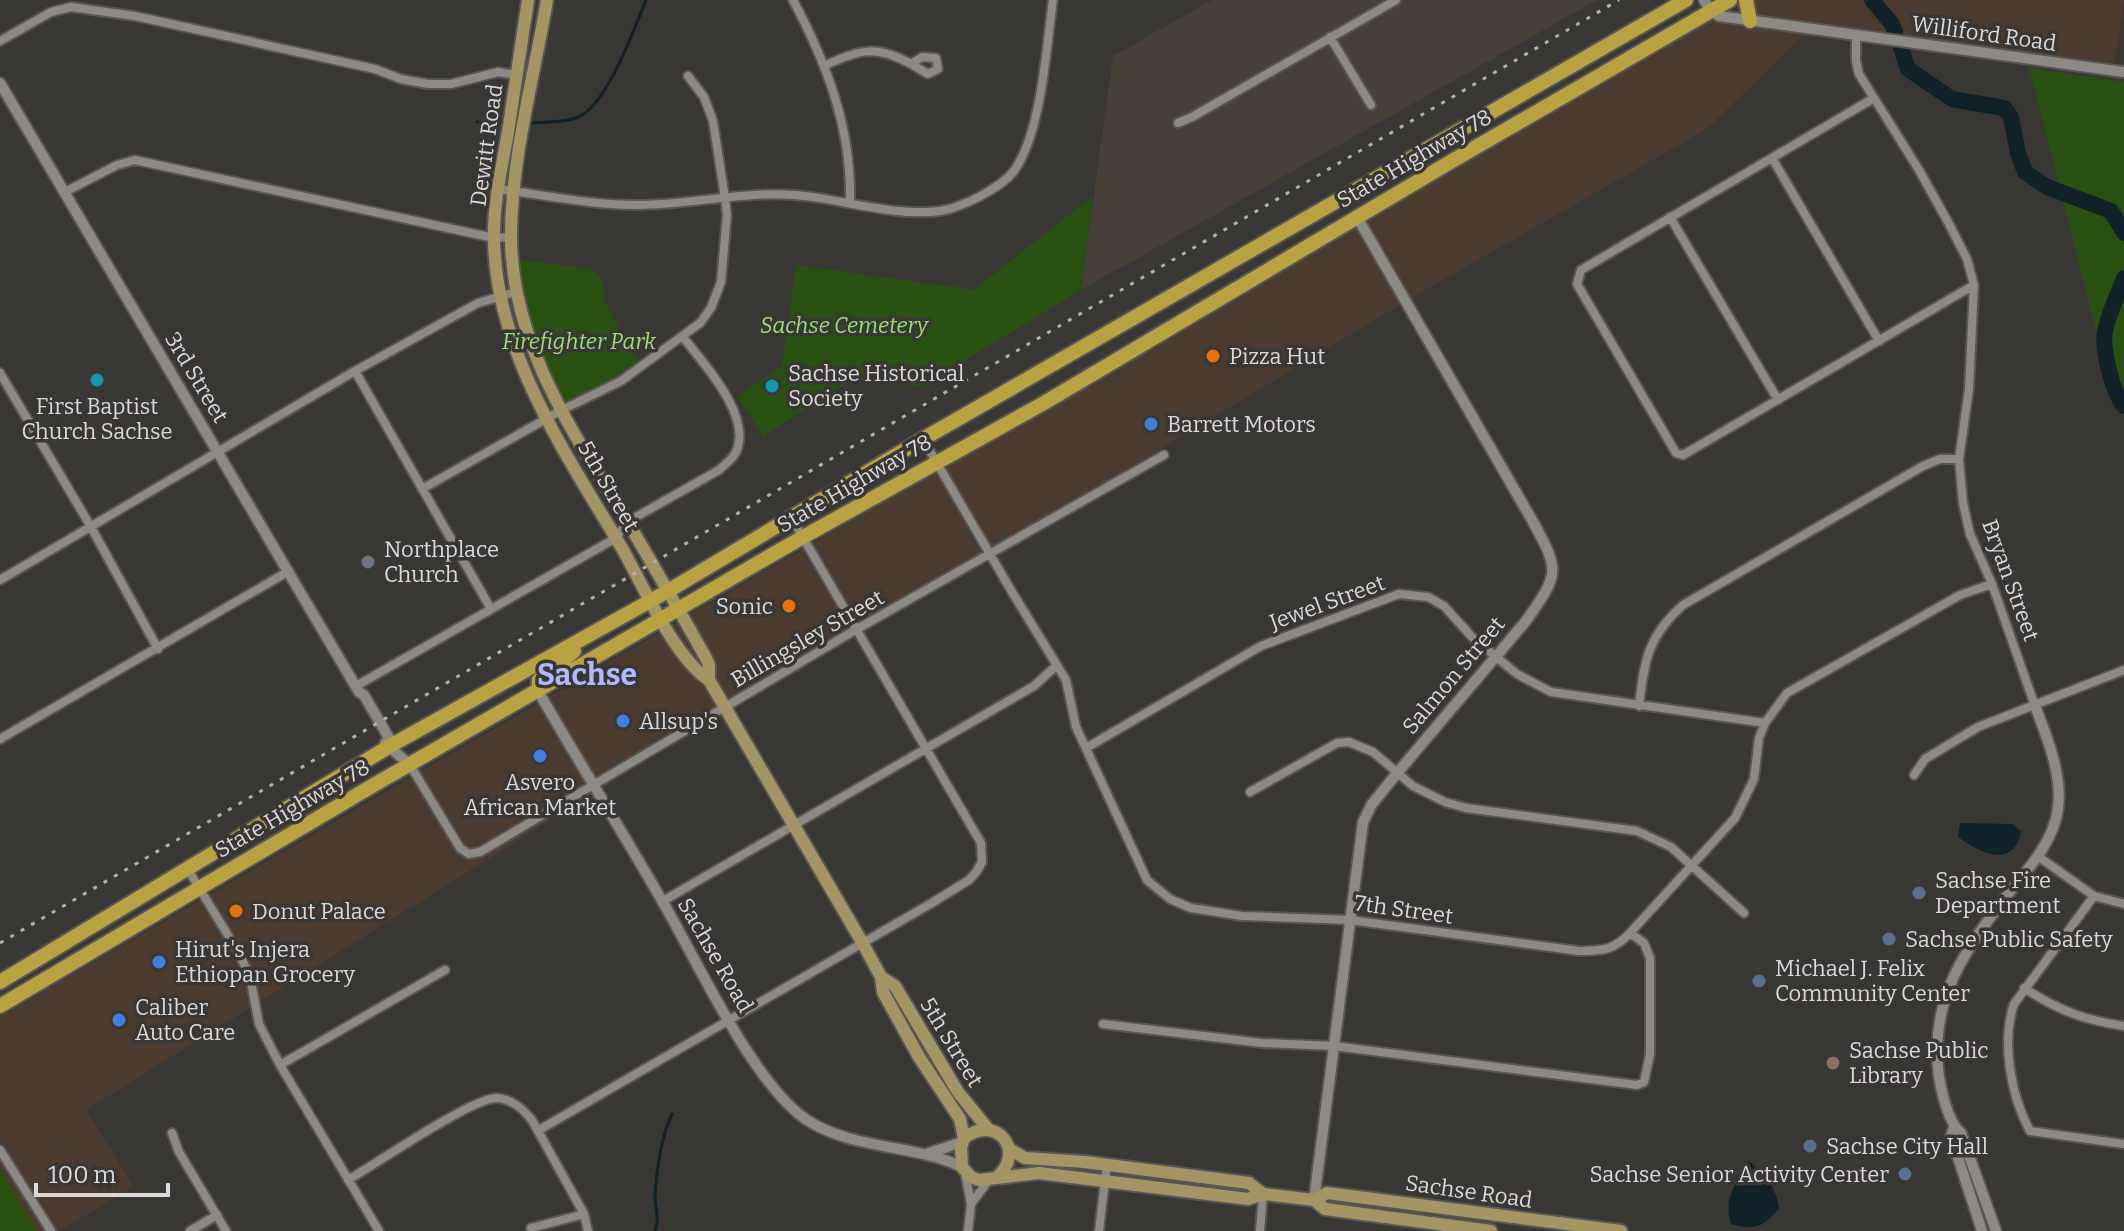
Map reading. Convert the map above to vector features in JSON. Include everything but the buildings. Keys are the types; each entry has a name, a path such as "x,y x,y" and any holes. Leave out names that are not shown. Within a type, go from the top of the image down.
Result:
{"main road":[{"name":"Dewitt Road","path":"502,296 494,238 498,189 528,0"},
{"name":"Dewitt Road","path":"516,292 511,237 514,191 547,0"},
{"name":"State Highway 78","path":"0,982 390,746 668,591 923,439 1686,0"},
{"name":"State Highway 78","path":"0,1006 678,609 1044,403 1708,5 1730,0"},
{"path":"1746,0 1750,21"},
{"path":"523,31 541,35"},
{"path":"516,75 534,78"},
{"name":"5th Street","path":"516,292 535,355 560,411 706,658 709,680"},
{"name":"5th Street","path":"502,296 518,356 547,419 662,619 697,672 709,680 795,825 881,977 883,992 919,1057 960,1119 963,1140"},
{"path":"1031,378 1044,403"},
{"path":"598,508 613,499"},
{"path":"538,691 539,680 574,653 577,643"},
{"name":"5th Street","path":"881,977 895,986 958,1092 988,1129"},
{"path":"988,1129 1001,1135 1009,1149 1007,1166 992,1179 979,1180 964,1169 963,1140 978,1130 988,1129"},
{"name":"Sachse Road","path":"1009,1149 1025,1158 1107,1164 1249,1183 1263,1194"},
{"name":"Sachse Road","path":"992,1179 1039,1173 1248,1199 1263,1194 1314,1200 1325,1209 1491,1231"},
{"name":"Sachse Road","path":"1314,1200 1327,1193 1555,1227 1621,1231"}],"street":[{"path":"793,0 826,65 835,93 851,183 850,203"},
{"path":"498,189 634,205 676,204 761,194 796,195 912,211 962,207 1013,172 1033,129 1053,0"},
{"path":"1178,123 1396,0"},
{"name":"Williford Road","path":"1708,5 1719,16 1750,21 2124,72"},
{"path":"0,41 51,12 71,7 135,16 375,69 401,79 428,84 451,84 498,72 516,75"},
{"name":"Bryan Street","path":"1856,36 1859,74 1919,170 1967,259 1974,285 1969,389 1959,459 1963,503 1970,534 1992,584 2054,760 2060,792 2055,822 2039,857 1981,930 1951,980 1936,1031 1941,1088 1954,1127 1961,1133 1996,1231"},
{"path":"1330,37 1371,105"},
{"path":"826,65 845,56 881,51 911,64"},
{"path":"422,489 560,411 621,381 683,337 700,323 711,308 721,282 727,215 713,121 704,97 688,76"},
{"name":"3rd Street","path":"0,83 289,571 357,689 383,742 410,765 460,848 469,854"},
{"path":"1874,98 1581,270 1577,284 1676,453 1683,455 1974,285"},
{"path":"1772,158 1879,341"},
{"path":"65,192 117,165 135,160 494,238 511,237"},
{"name":"Salmon Street","path":"1314,1200 1363,822 1372,804 1526,621 1546,594 1553,574 1551,555 1357,217"},
{"path":"1670,217 1778,400"},
{"path":"0,580 355,371 478,303 516,292"},
{"path":"357,689 616,538 627,522 719,470 731,460 739,444 731,404 683,337"},
{"path":"355,371 491,609"},
{"path":"0,373 91,527 158,649"},
{"name":"7th Street","path":"923,439 1066,680 1076,727 1147,880 1170,899 1191,908 1242,916 1350,920 1579,951 1606,951 1630,933 1735,818 1754,779 1759,738 1765,723 1787,693 1949,601 1992,584"},
{"name":"Billingsley Street","path":"469,854 489,847 857,629 1164,455"},
{"path":"1639,706 1643,666 1649,646 1671,615 1683,605 1923,466 1940,459 1959,459"},
{"path":"539,1130 969,880 982,862 981,843 791,516"},
{"path":"0,739 289,571"},
{"name":"Jewel Street","path":"1086,748 1261,646 1399,594 1428,597 1444,606 1472,637 1517,674 1551,692 1765,723"},
{"path":"663,901 1034,686 1056,666"},
{"path":"1914,775 1925,759 1978,727 2124,670"},
{"name":"Sachse Road","path":"538,691 729,1019 780,1097 805,1119 827,1131 929,1153 964,1169"},
{"path":"1250,792 1337,743 1357,744 1373,752 1413,786 1445,802 1466,808 1637,831 1671,847 1744,913"},
{"path":"2039,857 2094,896 2124,904"},
{"path":"187,868 242,958 250,977 259,1024 280,1065 379,1231"},
{"path":"2094,896 2024,988 2009,1020 2007,1052 2030,1131 2124,1144"},
{"path":"1103,1024 1262,1043 1334,1046 1637,1085 1644,1082 1650,1054 1650,958 1644,943 1630,933"},
{"path":"280,1065 445,970"},
{"path":"2024,988 2076,1017 2124,1026"},
{"path":"348,1180 474,1104 498,1098 522,1109 539,1130 584,1214 588,1231"},
{"name":"Bryan Street","path":"1954,1127 1951,1136 1982,1231"},
{"path":"172,1133 179,1152 226,1231"},
{"path":"929,1153 963,1140"},
{"path":"0,1150 51,1231"},
{"path":"1099,1231 1107,1164"},
{"path":"964,1169 971,1204 968,1231"},
{"path":"971,1204 992,1179"},
{"path":"1260,1231 1263,1194"},
{"path":"531,1228 584,1214"},
{"path":"190,1231 217,1215"}],"shaded area":[{"path":"1212,0 1597,0 1081,290 1113,56"},
{"path":"1753,0 2124,0 2115,64 1765,18 1752,10"},
{"path":"1711,22 1805,33 1707,129 1406,301 729,709 86,1110 134,1187 59,1231 0,1231 0,1017"},
{"path":"1960,823 2013,824 2021,831 2011,851 1995,855 1958,837"},
{"path":"1748,1161 1769,1182 1779,1208 1769,1220 1752,1227 1731,1224 1728,1208 1742,1169 1749,1166"}],"green space":[{"path":"2029,68 2124,82 2124,401 2110,384"},
{"name":"Sachse Cemetery","path":"1093,196 1081,290 921,387 855,378 763,436 737,396 782,367 796,265 974,290"},
{"name":"Firefighter Park","path":"518,260 592,269 602,279 605,302 638,362 620,378 562,403 533,339 522,298"},
{"path":"0,1168 37,1231 0,1231"}],"waterway":[{"path":"528,123 567,120 589,110 609,83 646,0"},
{"path":"1872,0 1895,32"},
{"path":"1901,48 1908,69 1952,99 2004,108 2011,117 2025,172 2047,187 2111,211 2124,233"},
{"path":"477,122 505,123"},
{"path":"2124,278 2105,335 2108,368 2124,406"},
{"path":"655,1231 658,1163 672,1114"}],"railway":[{"path":"0,943 1619,0"}],"place":[{"name":"Pizza Hut","path":"1213,356"},
{"name":"First Baptist Church Sachse","path":"97,380"},
{"name":"Sachse Historical Society","path":"772,386"},
{"name":"Barrett Motors","path":"1151,424"},
{"name":"Northplace Church","path":"368,562"},
{"name":"Sonic","path":"789,606"},
{"name":"Allsup's","path":"623,721"},
{"name":"Asvero African Market","path":"540,756"},
{"name":"Sachse Fire Department","path":"1919,893"},
{"name":"Donut Palace","path":"236,911"},
{"name":"Sachse Public Safety","path":"1889,939"},
{"name":"Hirut's Injera Ethiopan Grocery","path":"159,962"},
{"name":"Michael J. Felix Community Center","path":"1759,981"},
{"name":"Caliber Auto Care","path":"119,1020"},
{"name":"Sachse Public Library","path":"1833,1063"},
{"name":"Sachse City Hall","path":"1810,1146"},
{"name":"Sachse Senior Activity Center","path":"1905,1174"}],"district":[{"name":"Sachse","path":"587,675"}]}
